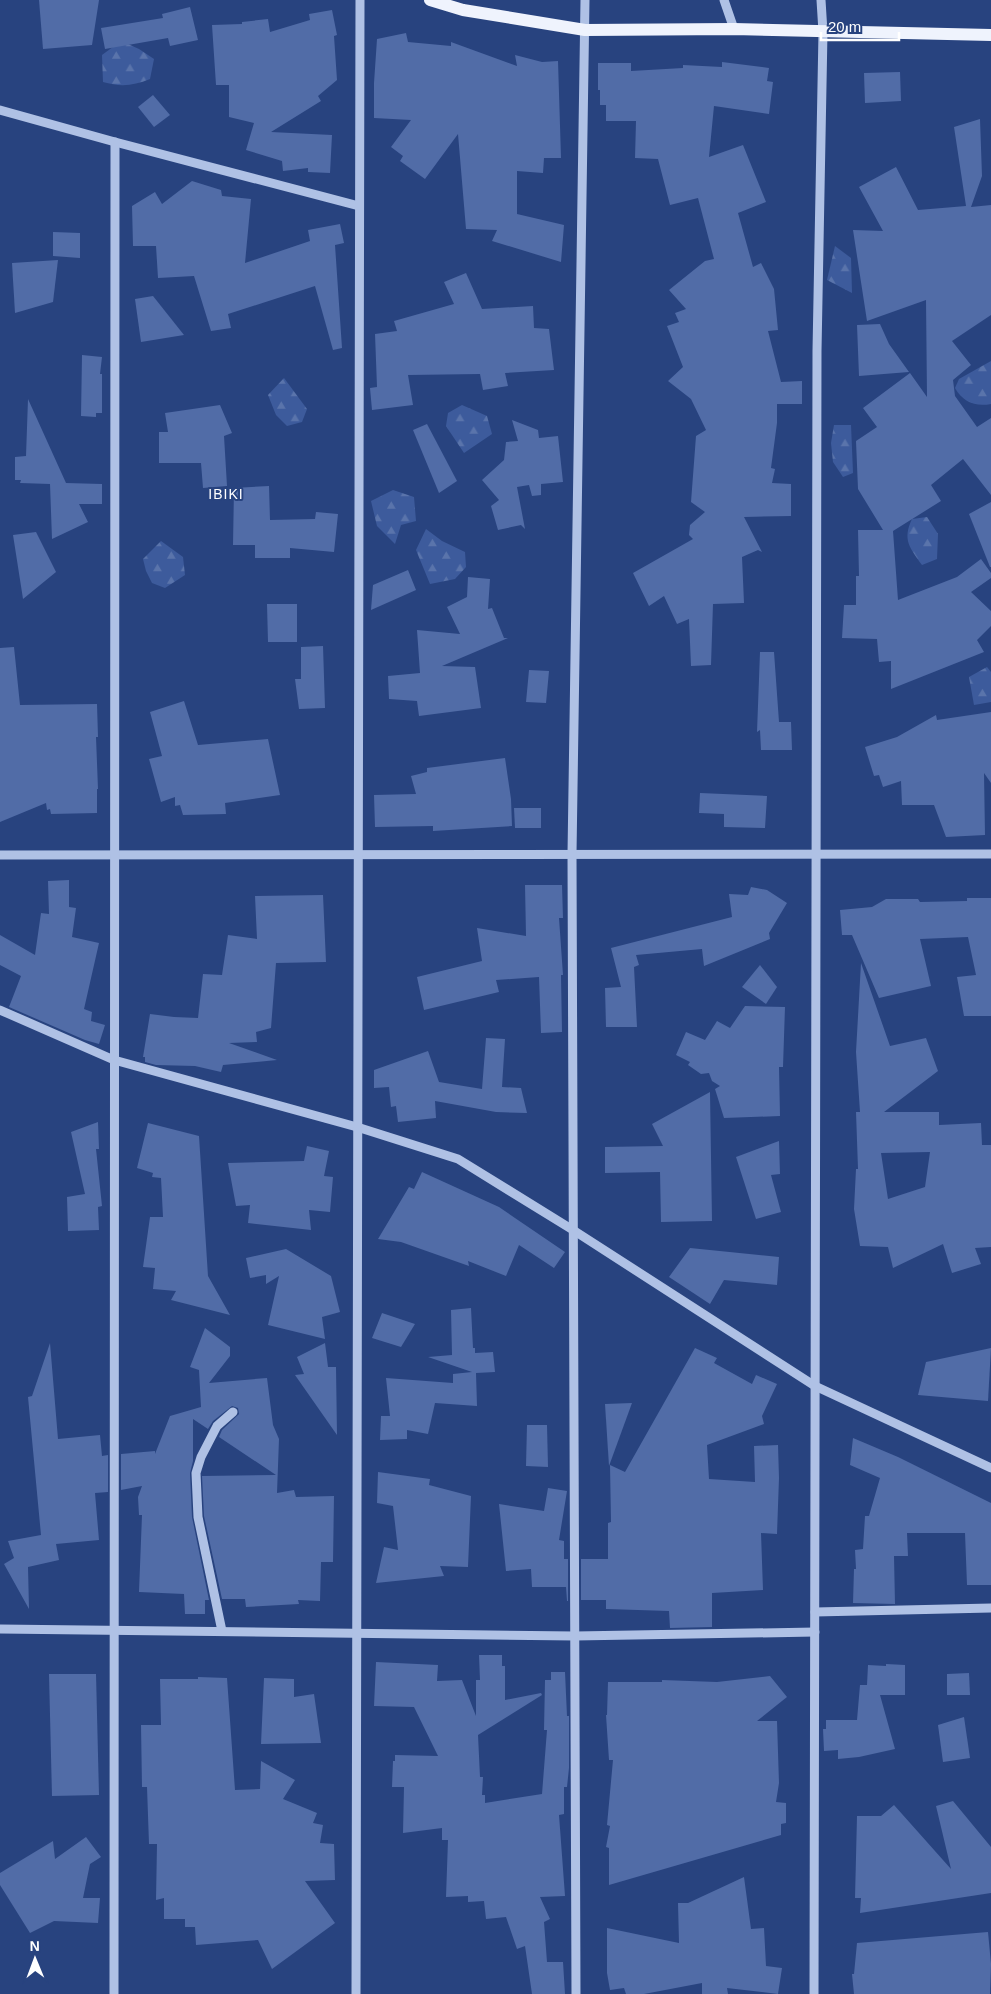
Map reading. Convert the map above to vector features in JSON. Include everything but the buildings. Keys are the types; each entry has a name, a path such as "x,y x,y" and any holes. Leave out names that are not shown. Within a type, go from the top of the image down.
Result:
{"main road":[{"path":"430,0 463,10 585,30 734,30 991,35"}],"street":[{"path":"356,1994 360,0"},
{"path":"576,1994 572,854 585,0"},
{"path":"724,0 734,30"},
{"path":"814,1994 816,351 823,32 821,0"},
{"path":"0,110 359,206"},
{"path":"114,142 114,1994"},
{"path":"0,855 991,854"},
{"path":"0,1010 114,1060 357,1126 458,1159 573,1230 815,1386 991,1468"},
{"path":"222,1631 198,1517 196,1473 201,1457 216,1426 233,1412"},
{"path":"815,1612 991,1608"},
{"path":"0,1629 575,1636 815,1632"}],"green space":[{"path":"121,41 139,49 154,59 150,79 126,85 103,82 102,55"},
{"path":"835,246 851,258 852,293 827,280"},
{"path":"991,361 991,404 980,405 966,400 955,388 959,379"},
{"path":"284,378 307,409 302,422 287,426 276,415 268,395"},
{"path":"462,405 487,416 492,434 464,453 446,426 448,413"},
{"path":"834,425 851,425 853,473 843,477 833,462 831,443"},
{"path":"393,490 414,497 416,521 401,525 395,544 377,526 371,501"},
{"path":"927,517 938,534 937,559 922,565 911,549 908,533 912,519"},
{"path":"426,529 442,541 465,552 466,567 455,579 430,584 416,550"},
{"path":"161,541 183,557 185,575 165,588 152,583 143,559"},
{"path":"987,667 991,672 991,702 974,705 969,677"}],"district":[{"name":"IBIKI","path":"226,494"}]}
